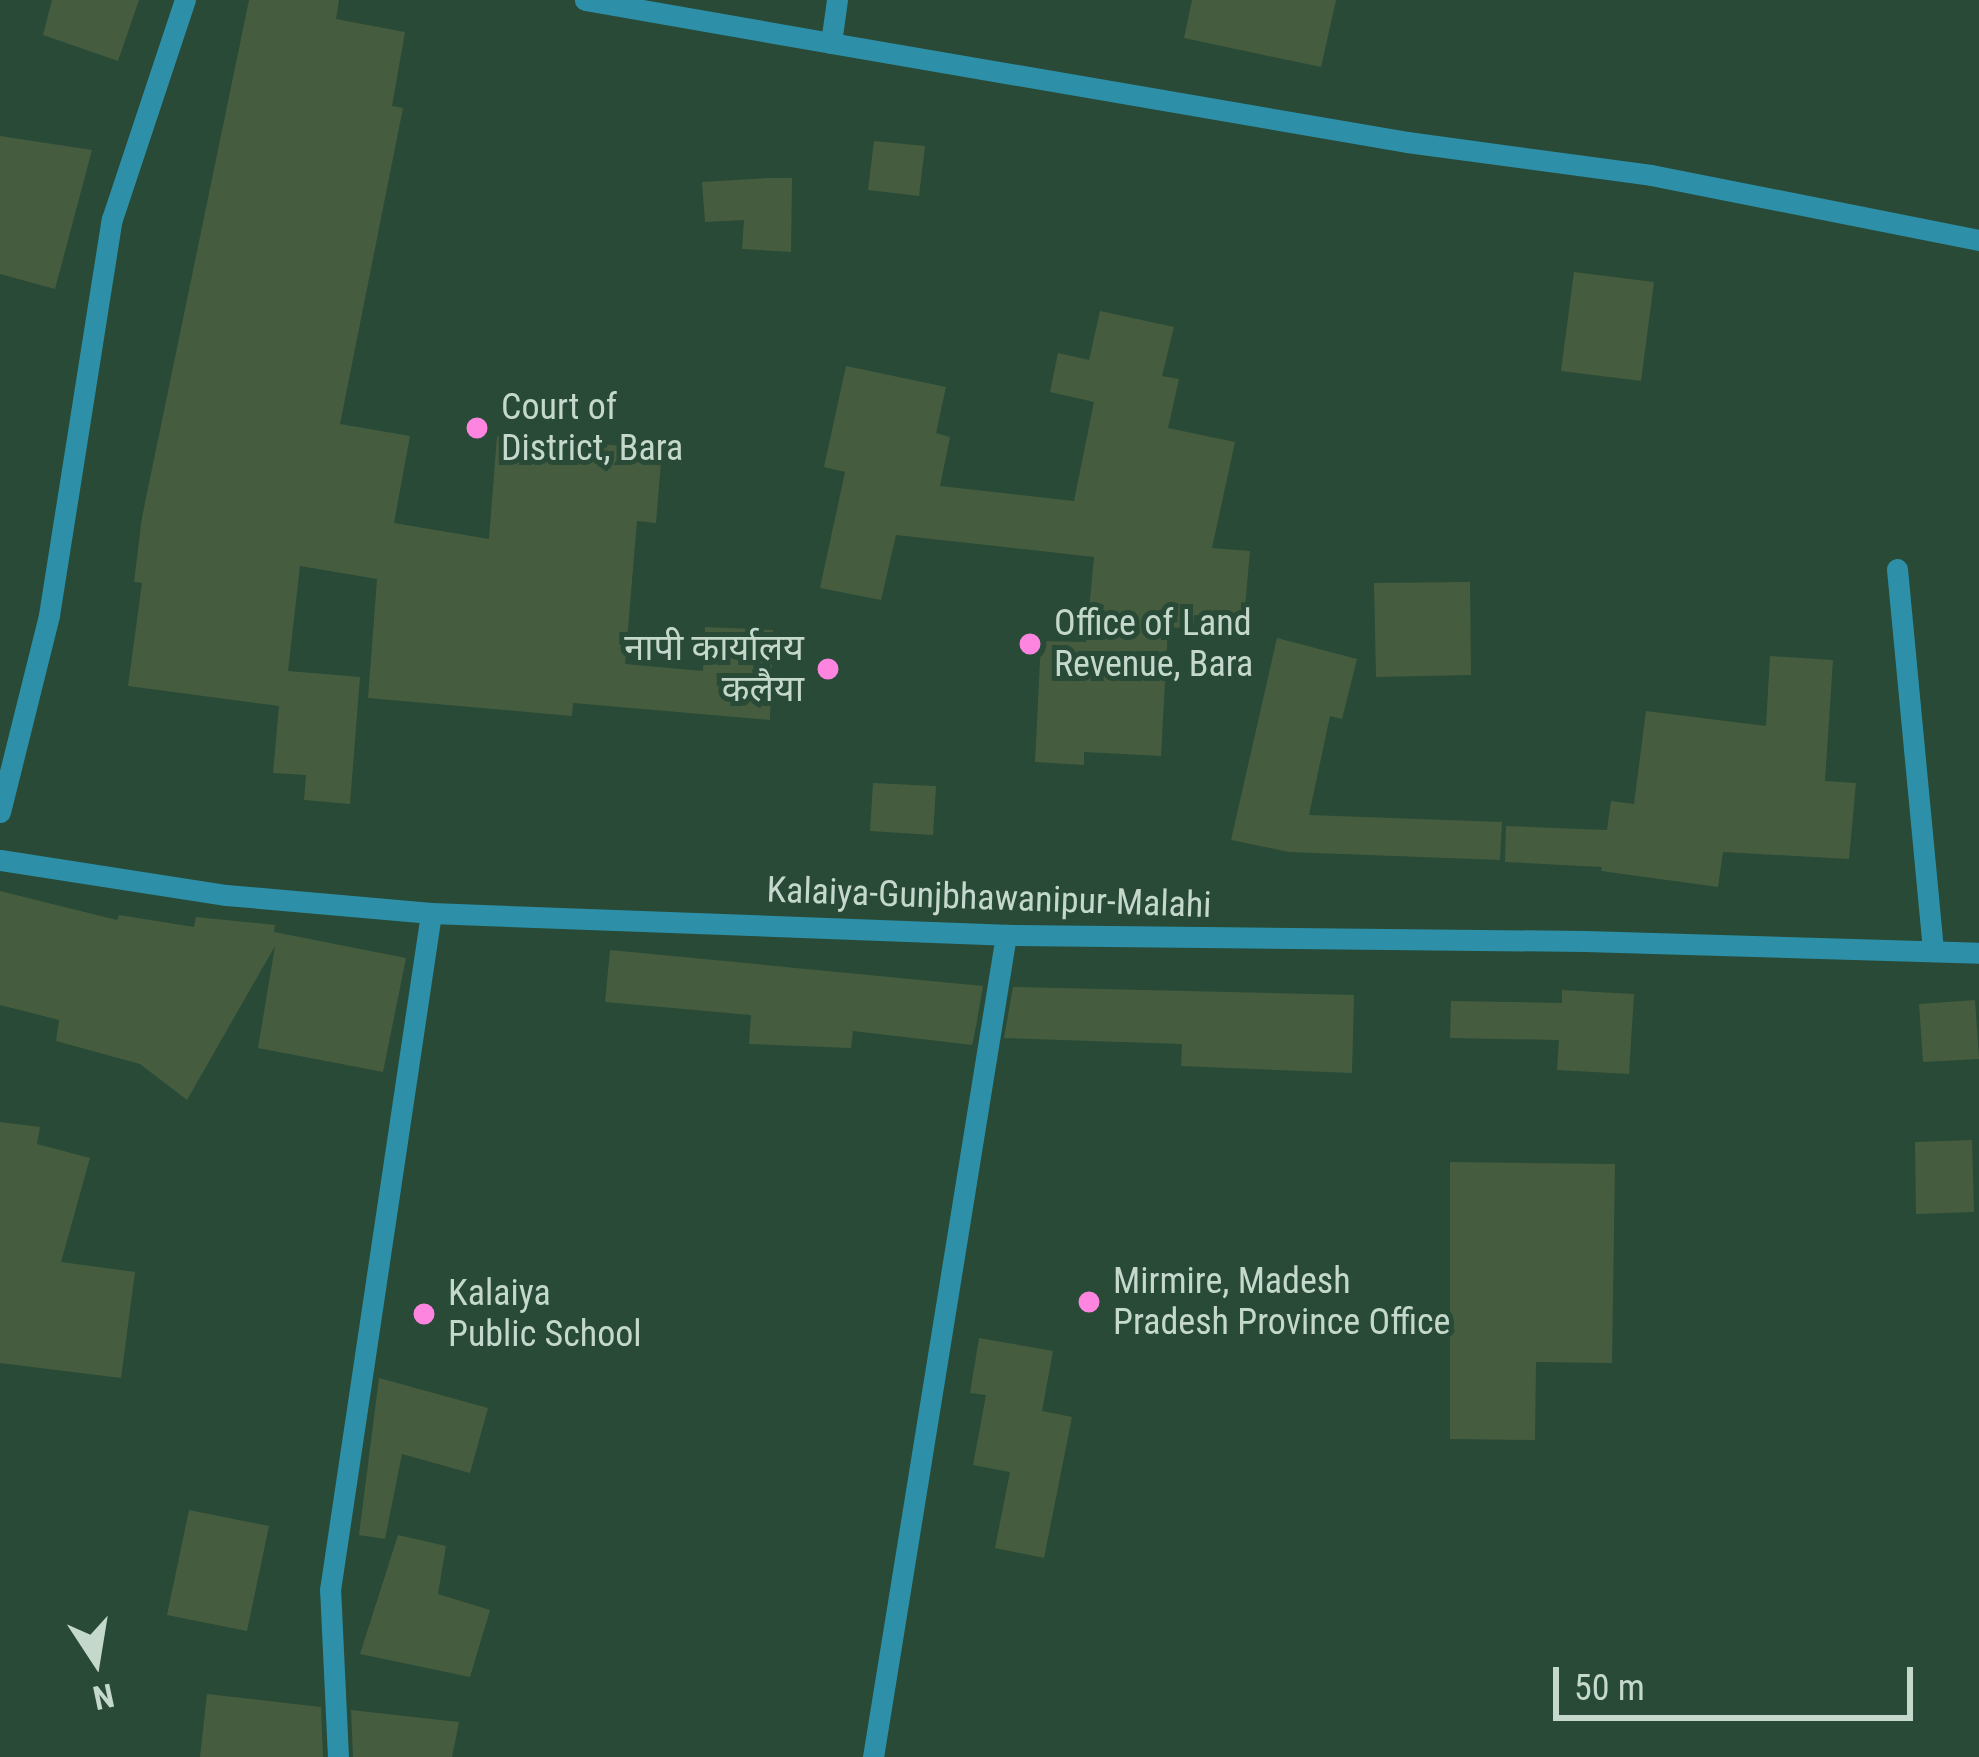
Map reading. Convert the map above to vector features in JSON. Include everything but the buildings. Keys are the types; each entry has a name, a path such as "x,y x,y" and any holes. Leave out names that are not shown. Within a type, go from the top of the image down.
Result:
{"street":[{"path":"0,812 49,616 112,219 184,0"},
{"path":"585,0 1407,142 1651,175 1979,240"},
{"path":"830,43 837,0"},
{"path":"1897,569 1933,951"},
{"name":"Kalaiya-Gunjbhawanipur-Malahi","path":"0,860 226,895 431,913 1006,935 1979,952"},
{"path":"338,1757 330,1590 431,913"},
{"path":"873,1757 1006,935"}],"place":[{"name":"Court of District, Bara","path":"477,428"},
{"name":"Office of Land Revenue, Bara","path":"1030,644"},
{"name":"नापी कार्यालय कलैया","path":"828,669"},
{"name":"Mirmire, Madesh Pradesh Province Office","path":"1089,1302"},
{"name":"Kalaiya Public School","path":"424,1314"}]}
